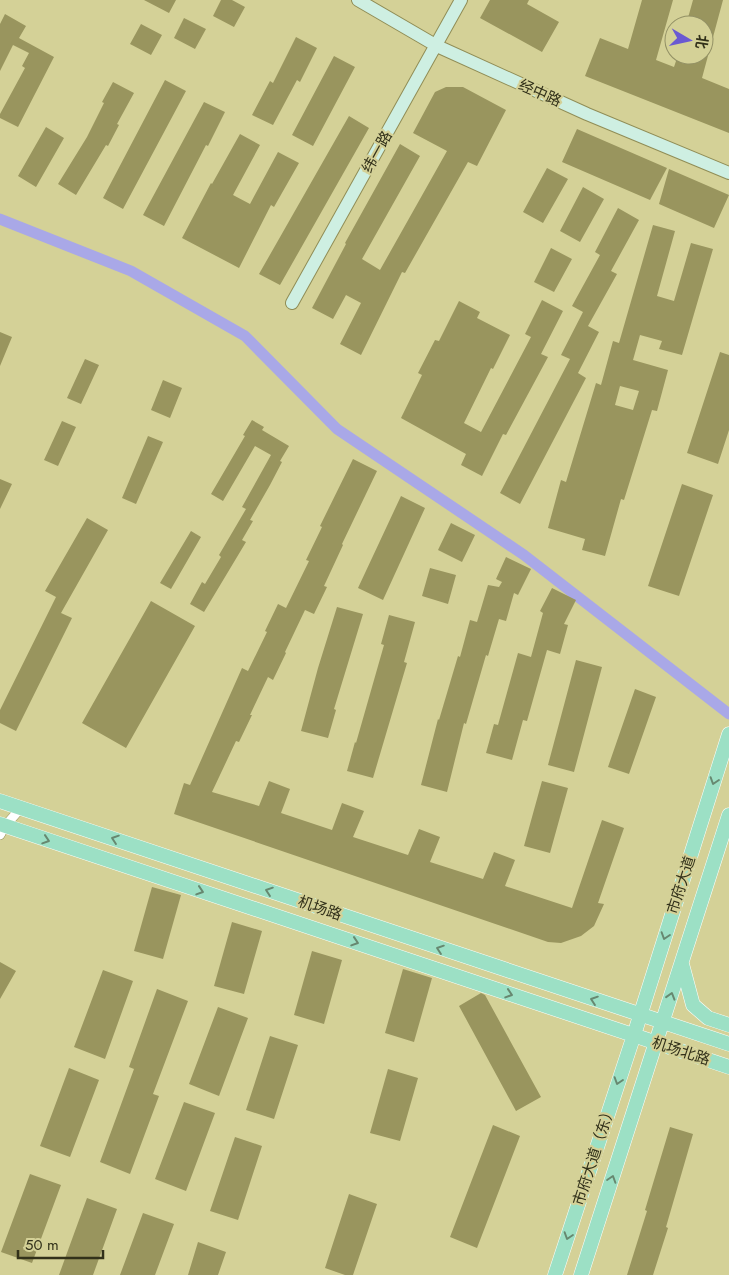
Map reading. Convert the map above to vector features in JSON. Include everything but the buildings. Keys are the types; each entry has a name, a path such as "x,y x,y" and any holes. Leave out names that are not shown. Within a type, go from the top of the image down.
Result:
{"main road":[{"name":"经中路","path":"358,0 437,46 587,114 729,173"},
{"name":"纬一路","path":"292,303 461,0"},
{"name":"市府大道","path":"634,1035 729,734"},
{"name":"机场路","path":"0,801 640,1016"},
{"name":"市府大道","path":"655,1042 663,1023 729,815"},
{"name":"机场路","path":"2,829 634,1035"},
{"path":"682,962 693,1005 708,1018 729,1025"},
{"name":"机场北路","path":"640,1016 729,1044"},
{"name":"机场北路","path":"634,1035 729,1066"},
{"name":"市府大道（东）","path":"555,1275 634,1035"},
{"name":"市府大道（东）","path":"581,1275 655,1042"}],"street":[{"path":"2,829 21,808"}],"waterway":[{"path":"0,219 131,271 245,336 337,429 524,555 729,714"}]}
